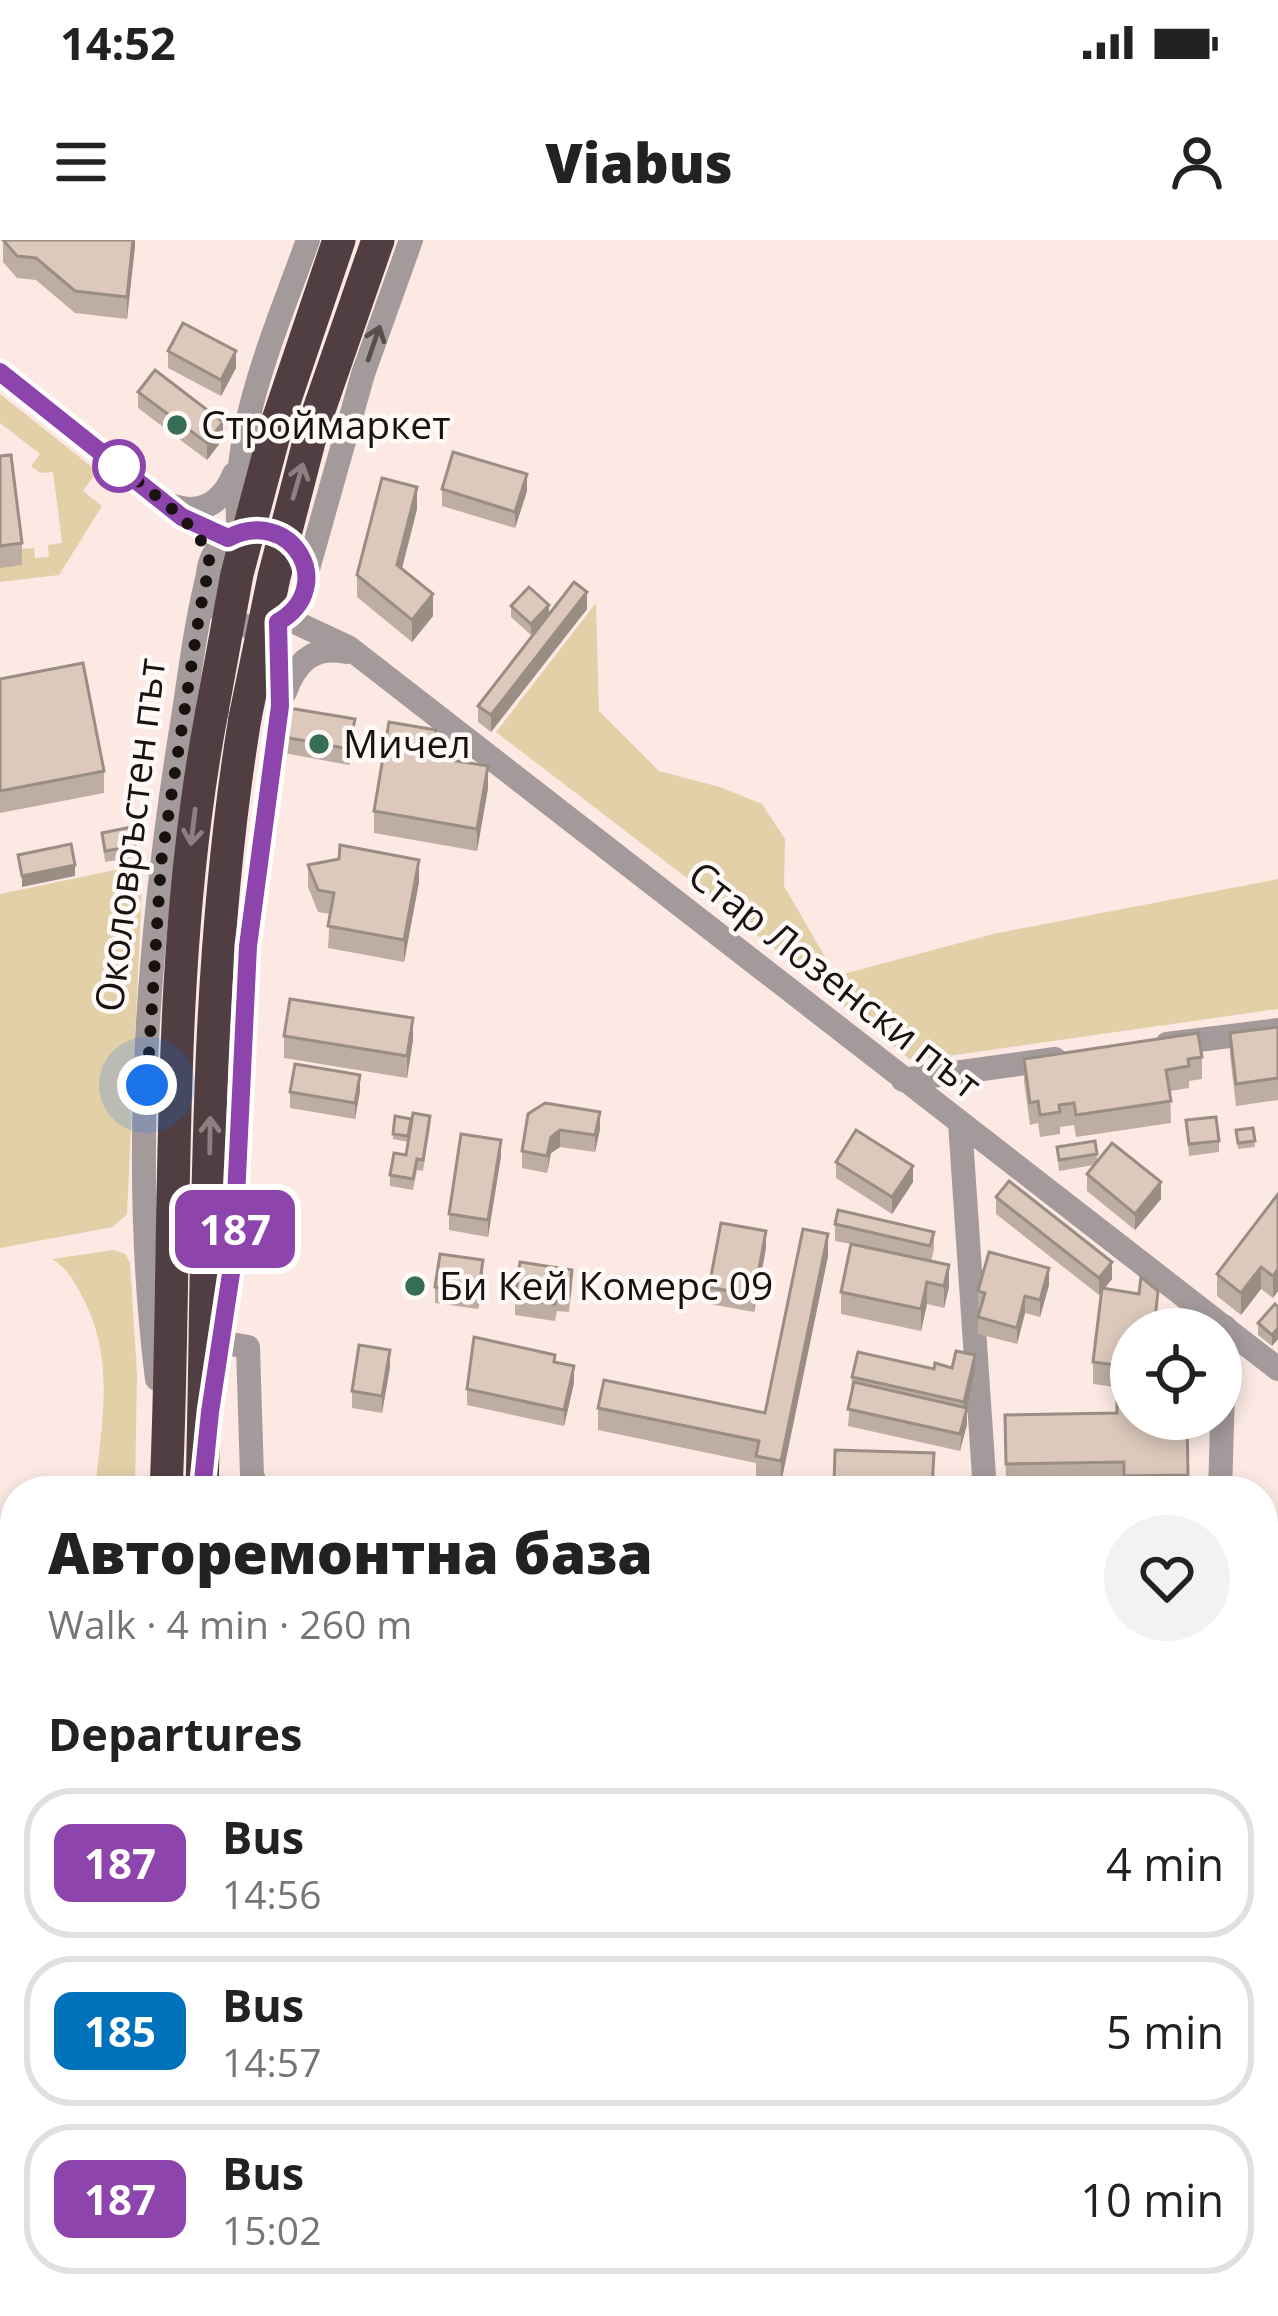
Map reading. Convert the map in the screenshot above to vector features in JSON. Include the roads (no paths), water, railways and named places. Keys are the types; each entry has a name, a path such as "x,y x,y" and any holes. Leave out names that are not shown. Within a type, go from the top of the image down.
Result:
{"highway":[{"name":"Околовръстен път","path":"203,1476 214,1008 237,574 278,420 339,240"},
{"name":"Околовръстен път","path":"166,1476 177,1010 193,826 274,577 312,430 378,240"}],"street":[{"path":"160,501 184,510 215,502 231,482 308,240"},
{"path":"203,1476 233,1260 248,946 280,706 282,620 306,582 357,394 411,240"},
{"path":"0,372 182,517 203,543 211,595 224,614 252,627 282,620"},
{"path":"209,567 233,536 241,451"},
{"path":"182,517 233,536 257,529 280,535 300,554 306,582"},
{"name":"Околовръстен път","path":"166,1476 146,1292 148,1038 161,863 209,567"},
{"name":"Стар Лозенски път","path":"306,582 316,612 354,652 1200,1308"},
{"name":"Стар Лозенски път","path":"282,620 354,652"},
{"path":"280,706 295,668 310,655 354,652"},
{"path":"1136,1048 1278,1030"},
{"path":"903,1079 1089,1054"},
{"path":"960,1123 984,1476"},
{"name":"Стар Лозенски път","path":"1242,1340 1278,1369"},
{"path":"220,1342 248,1347 252,1476"},
{"path":"1220,1476 1222,1440"}],"place":[{"name":"Строймаркет","path":"177,425"},
{"name":"Мичел","path":"319,744"},
{"name":"Би Кей Комерс 09","path":"415,1286"}]}
